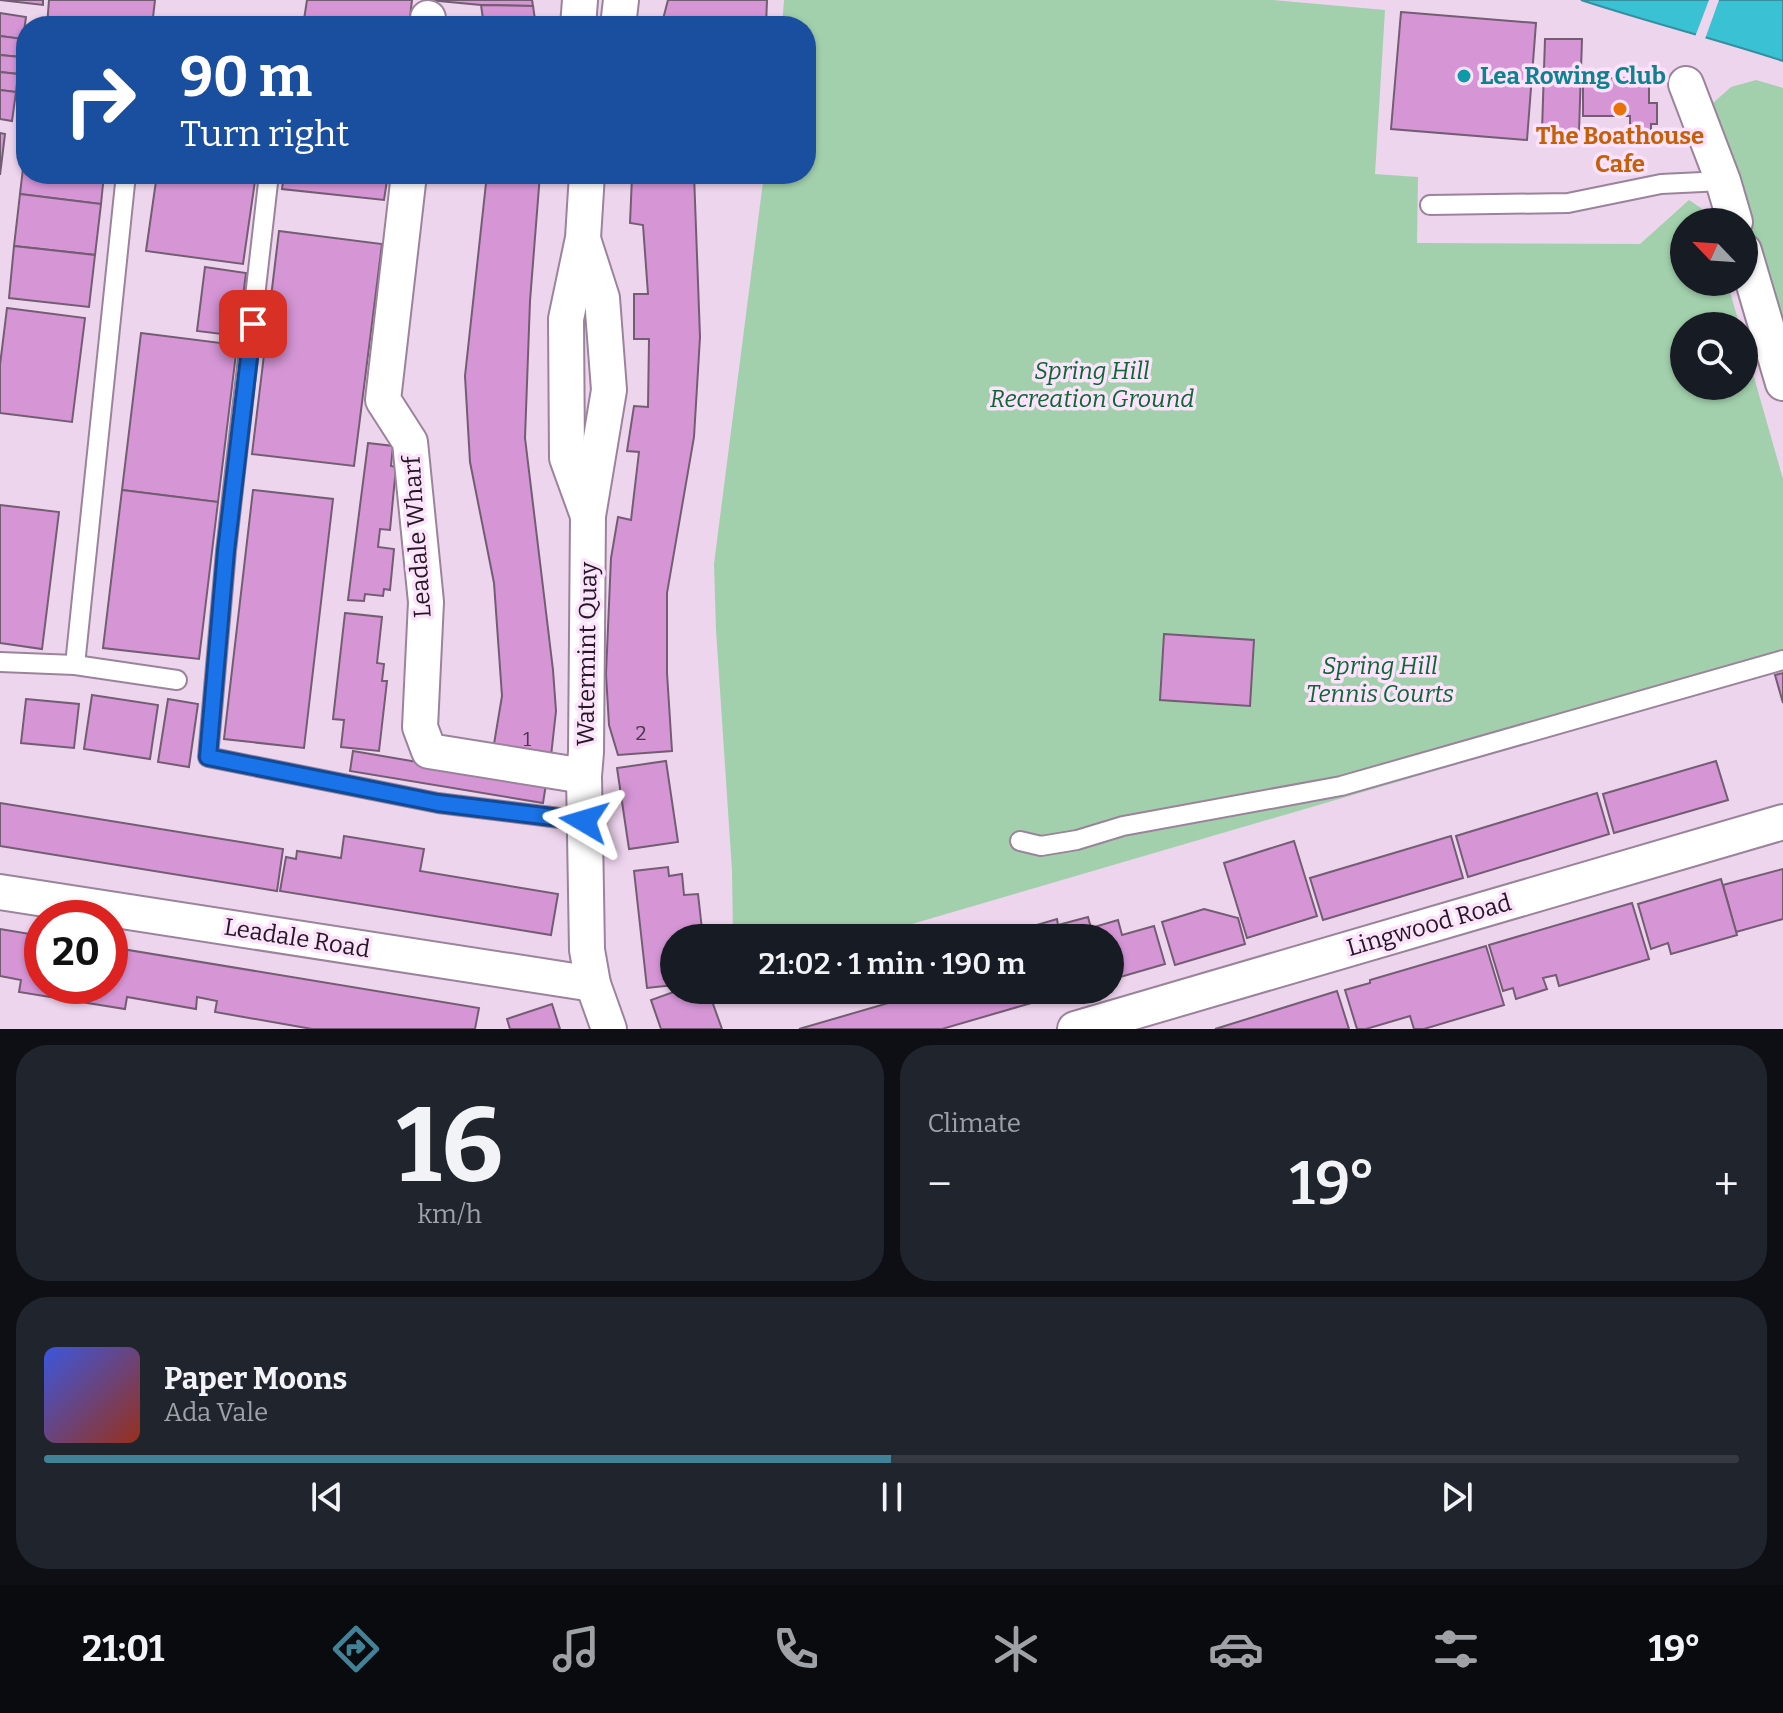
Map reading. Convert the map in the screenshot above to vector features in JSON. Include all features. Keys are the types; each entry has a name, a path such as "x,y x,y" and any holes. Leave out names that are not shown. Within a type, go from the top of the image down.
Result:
{"street":[{"path":"1686,84 1731,208"},
{"name":"Leadale Wharf","path":"408,184 383,400 410,442 426,602 420,727 429,751 584,776"},
{"name":"Watermint Quay","path":"586,184 583,238 602,298 609,390 588,516 584,776 587,950 593,984 609,1029"},
{"path":"1757,296 1783,383"},
{"name":"Lingwood Road","path":"1075,1029 1783,822"},
{"name":"Leadale Road","path":"0,892 593,984"}],"lane":[{"path":"1430,205 1568,203 1661,184 1723,181"},
{"path":"75,665 125,184"},
{"path":"268,184 226,551 208,757 438,803 584,821"},
{"path":"1020,841 1041,846 1077,840 1123,826 1341,786 1783,660"},
{"path":"0,662 75,665 177,680"}],"green space":[{"name":"Spring Hill Recreation Ground","path":"784,0 1273,0 1385,10 1375,174 1418,177 1417,243 1640,244 1670,217 1670,296 1731,296 1736,312 1670,312 1670,400 1758,400 1758,391 1783,479 1783,669 912,924 733,924 714,564 763,184 816,184 816,16 783,16"},
{"path":"1756,80 1783,88 1783,337 1758,253 1758,208 1744,208 1713,103 1731,87"},
{"name":"Spring Hill Recreation Ground","path":"1689,200 1701,208 1680,208"}],"water":[{"path":"1581,0 1783,0 1783,61 1631,16"}],"pier":[{"path":"1709,0 1719,0 1705,39 1695,37"}],"building":[{"path":"0,0 43,0 43,5"},
{"path":"49,0 155,0 153,16 48,16"},
{"path":"307,0 412,0 410,16 305,16"},
{"path":"428,0 532,0 533,6 481,5"},
{"path":"668,0 767,0 766,16 664,16"},
{"path":"481,5 533,6 534,16 483,16"},
{"name":"Lea Rowing Club","path":"1401,12 1536,23 1527,140 1391,129"},
{"path":"0,13 20,16 16,16 16,38 0,36"},
{"path":"0,36 16,38 16,57 0,55"},
{"path":"1545,39 1582,39 1579,132 1542,131"},
{"path":"0,55 16,57 16,74 0,72"},
{"path":"0,72 16,74 16,92 0,90"},
{"name":"The Boathouse Cafe","path":"1583,78 1649,78 1649,103 1657,103 1657,124 1651,124 1651,135 1630,135 1630,116 1583,116"},
{"path":"0,90 16,92 12,121 0,119"},
{"path":"0,133 5,134 0,175"},
{"path":"21,184 103,184 101,204 20,194"},
{"path":"156,184 255,184 243,264 146,251"},
{"path":"283,184 386,184 384,200 282,189"},
{"path":"486,184 539,184 530,301 525,438 553,670 556,711 551,756 493,750 502,696 494,583 470,462 465,376"},
{"path":"632,184 694,184 700,337 694,437 667,593 667,673 672,751 618,755 609,725 606,674 611,558 618,517 631,520 639,452 627,451 634,406 648,407 649,339 634,339 634,294 648,294 643,225 630,223"},
{"path":"20,194 101,204 95,255 14,246"},
{"path":"279,231 382,244 354,466 252,454"},
{"path":"14,246 95,255 89,307 9,298"},
{"path":"205,267 246,273 238,336 197,331"},
{"path":"7,308 85,318 72,422 0,413 0,365"},
{"path":"141,333 237,345 218,502 122,490"},
{"path":"368,443 393,446 391,466 396,467 390,530 380,529 378,547 394,549 390,590 384,589 383,596 365,594 364,601 348,600"},
{"path":"122,490 218,502 199,659 103,648"},
{"path":"253,490 333,499 304,748 224,739"},
{"path":"0,505 59,512 42,649 0,643"},
{"path":"345,613 382,617 377,663 384,664 382,681 387,681 379,751 341,747 344,720 333,719"},
{"path":"1164,634 1254,640 1250,706 1160,700"},
{"path":"1783,673 1783,703 1775,675"},
{"path":"92,695 158,705 150,759 84,749"},
{"path":"26,699 79,704 74,748 21,743"},
{"path":"168,699 198,704 189,767 158,762"},
{"path":"353,751 546,784 543,803 350,771"},
{"path":"666,761 678,842 629,849 617,768"},
{"path":"1716,761 1728,800 1614,833 1603,794"},
{"path":"1597,793 1609,834 1468,877 1456,836"},
{"path":"0,803 283,849 277,891 0,846"},
{"path":"344,836 424,849 420,871 558,894 551,935 280,891 286,857 296,859 297,851 341,858"},
{"path":"1451,836 1463,878 1323,920 1310,878"},
{"path":"1294,841 1317,916 1247,938 1224,863"},
{"path":"668,867 669,876 682,874 684,895 698,894 701,924 660,924 660,987 647,988 634,871"},
{"path":"1783,869 1783,919 1736,932 1723,885"},
{"path":"1721,879 1737,935 1671,954 1668,943 1651,949 1638,904"},
{"path":"1632,903 1649,959 1559,986 1556,975 1543,978 1547,989 1516,999 1513,988 1503,991 1489,945"},
{"path":"1204,909 1238,918 1245,944 1175,965 1162,922"},
{"path":"1088,917 1090,924 1062,924"},
{"path":"1057,919 1058,924 1040,924"},
{"path":"1154,926 1165,964 1124,976 1124,934"},
{"path":"0,929 24,933 24,993 19,992 21,980 0,976"},
{"path":"1486,946 1504,1005 1424,1029 1414,1029 1410,1016 1357,1029 1345,990"},
{"path":"128,950 479,1008 475,1029 312,1029 215,1012 217,1001 197,997 196,1009 128,997"},
{"path":"1337,991 1349,1029 1215,1029"},
{"path":"660,997 660,1004 713,1004 722,1029 661,1029 651,1000"},
{"path":"94,1004 126,1004 125,1009"},
{"path":"552,1004 560,1029 510,1029 507,1019"},
{"path":"885,1004 1028,1004 942,1029 799,1029"}],"place":[{"name":"Lea Rowing Club","path":"1464,76"},
{"name":"The Boathouse Cafe","path":"1620,109"}],"route":[{"path":"253,324 226,551 208,757 438,803 584,821"}],"park label":[{"name":"Spring Hill Tennis Courts","path":"1380,680"}]}
